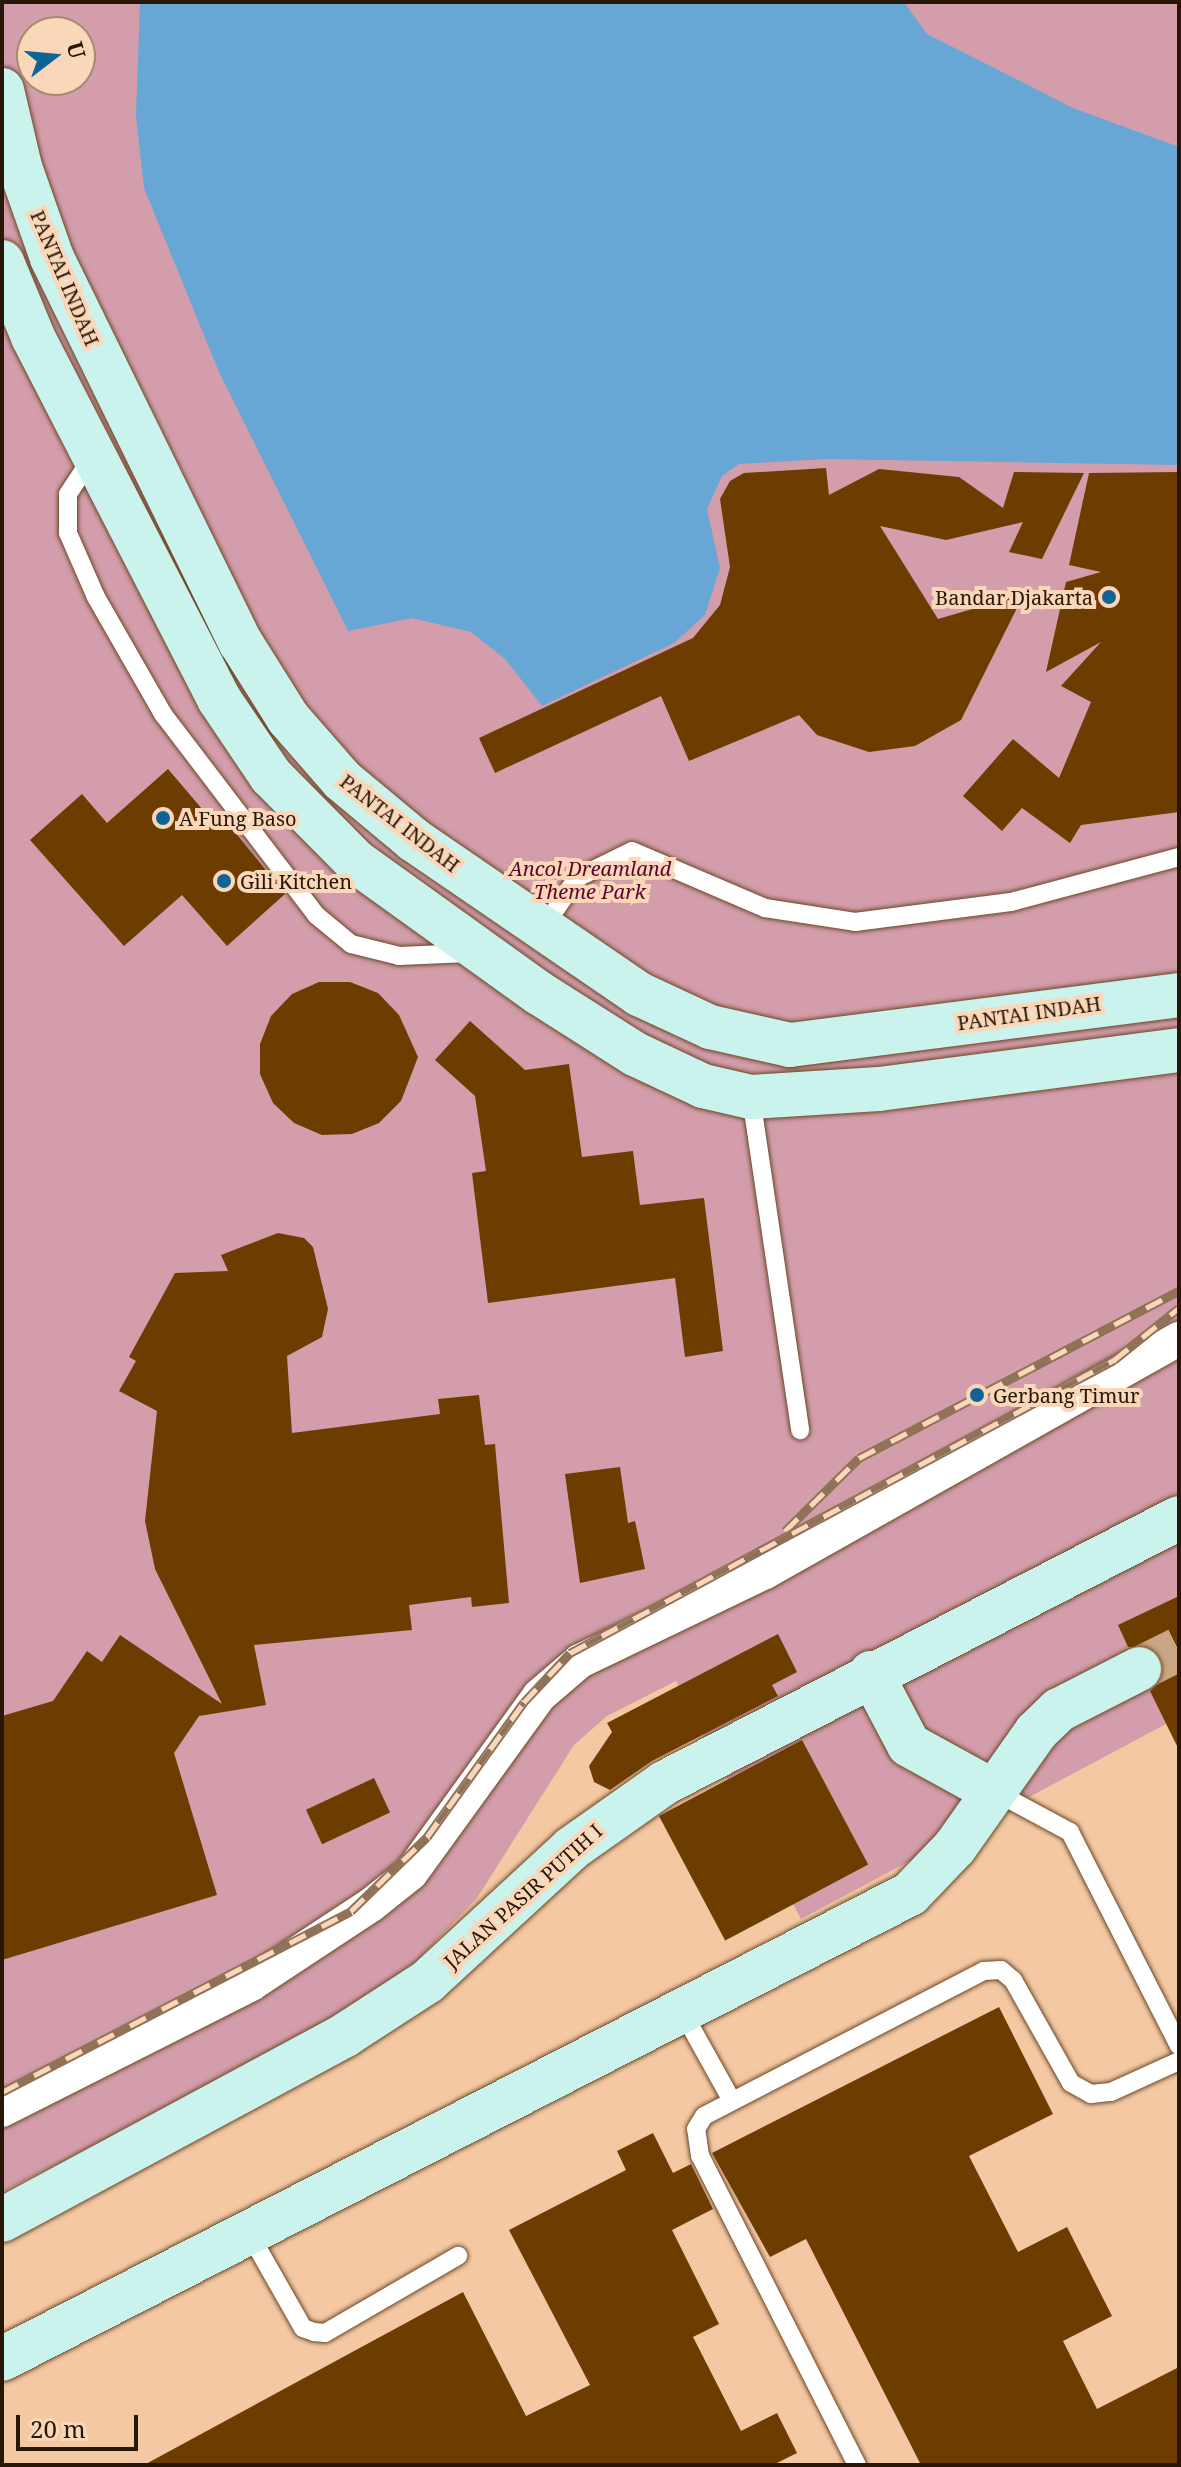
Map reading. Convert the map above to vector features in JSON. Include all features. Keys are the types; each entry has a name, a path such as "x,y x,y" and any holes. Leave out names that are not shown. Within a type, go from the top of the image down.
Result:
{"street":[{"name":"PANTAI INDAH","path":"2,90 20,167 52,258 235,630 288,718 342,780 414,840 639,994 710,1027 790,1045 1179,995"},
{"path":"2,262 94,454 219,699 271,776 355,861 635,1054 703,1086 751,1097 879,1089 1179,1050"},
{"path":"2,2110 251,1984 371,1905 411,1873 539,1696 580,1661 765,1572 1179,1339"},
{"name":"JALAN PASIR PUTIH I","path":"2,2220 345,2035 427,1982 616,1814 871,1673 1179,1518"},
{"path":"2,2359 910,1894 955,1847 991,1790 1059,1710 1139,1669"},
{"path":"871,1673 909,1745 991,1790"}],"lane":[{"path":"94,454 68,494 68,533 96,597 163,714 316,915 351,944 399,956 483,952"},
{"path":"542,928 577,878 632,851 765,908 855,922 1011,902 1179,857"},
{"path":"751,1097 800,1430"},
{"path":"991,1790 1070,1832 1179,2046"},
{"path":"857,2465 700,2156 696,2129 704,2116 984,1971 1001,1970 1013,1980 1071,2083 1091,2094 1111,2092 1179,2061"},
{"path":"682,2011 732,2101"},
{"path":"248,2232 303,2328 314,2332 325,2333 458,2256"}],"green space":[{"name":"Ancol Dreamland Theme Park","path":"2,2 1179,2 1179,1717 801,1919 676,1681 607,1716 574,1745 477,1898 406,1972 298,2042 2,2192"}],"water":[{"path":"140,2 904,2 927,34 1073,108 1179,147 1179,465 825,459 739,464 722,476 707,509 720,568 705,615 674,643 542,706 505,659 471,632 412,618 348,631 219,372 144,188 136,116"}],"building":[{"path":"826,468 829,495 879,469 959,477 1003,508 1014,472 1084,473 1042,559 1009,552 1023,522 946,540 880,526 938,619 1024,594 961,720 915,746 869,752 817,735 799,715 689,761 661,696 495,773 479,738 693,638 720,605 730,567 720,499 730,481 744,473"},
{"name":"Bandar Djakarta","path":"1179,472 1179,812 1081,825 1070,843 1022,808 1002,831 963,796 1013,739 1059,778 1091,702 1061,686 1101,642 1046,672 1066,582 1101,572 1069,565 1089,473"},
{"path":"168,769 214,823 222,816 285,894 227,946 182,895 124,946 30,840 82,794 107,823"},
{"path":"319,982 350,982 378,993 399,1015 418,1057 401,1101 379,1123 352,1134 322,1135 294,1123 273,1103 260,1074 260,1044 271,1016 292,994"},
{"path":"470,1021 525,1070 569,1064 582,1157 633,1151 640,1205 704,1198 723,1351 685,1357 675,1278 488,1303 472,1173 486,1171 475,1096 435,1060"},
{"path":"278,1233 304,1238 313,1247 328,1309 322,1337 287,1356 292,1433 440,1414 438,1399 479,1395 485,1445 495,1444 509,1603 472,1607 471,1597 409,1605 412,1630 254,1645 266,1705 199,1716 174,1753 217,1895 2,1960 2,1716 53,1701 87,1651 102,1662 120,1635 222,1704 155,1569 145,1521 157,1411 119,1391 136,1361 129,1357 175,1273 228,1271 221,1255"},
{"path":"620,1467 628,1523 635,1521 645,1569 580,1583 565,1474"},
{"path":"1179,1596 1179,1750 1150,1691 1160,1682 1162,1658 1152,1648 1128,1647 1118,1625"},
{"path":"778,1634 797,1672 772,1685 778,1696 652,1761 610,1790 594,1782 589,1766 612,1732 607,1723"},
{"path":"802,1740 868,1864 725,1941 659,1816"},
{"path":"374,1778 390,1812 322,1844 306,1810"},
{"path":"999,2007 1053,2114 969,2156 1018,2252 1067,2227 1112,2316 1063,2341 1097,2409 1179,2367 1179,2465 921,2465 806,2239 770,2257 712,2153"},
{"path":"653,2133 673,2173 691,2164 713,2209 672,2230 719,2324 693,2337 741,2431 777,2413 797,2453 773,2465 144,2465 463,2292 526,2416 590,2385 509,2230 626,2170 617,2151"}],"tunnel":[{"path":"1139,1669 1179,1649"}],"railway":[{"path":"785,1531 859,1458 1179,1291"},
{"path":"2,2092 351,1911 427,1837 524,1702 570,1653 1114,1360 1179,1308"}],"place":[{"name":"Bandar Djakarta","path":"1109,597"},
{"name":"A Fung Baso","path":"163,818"},
{"name":"Gili Kitchen","path":"224,881"},
{"name":"Gerbang Timur","path":"977,1395"}]}
